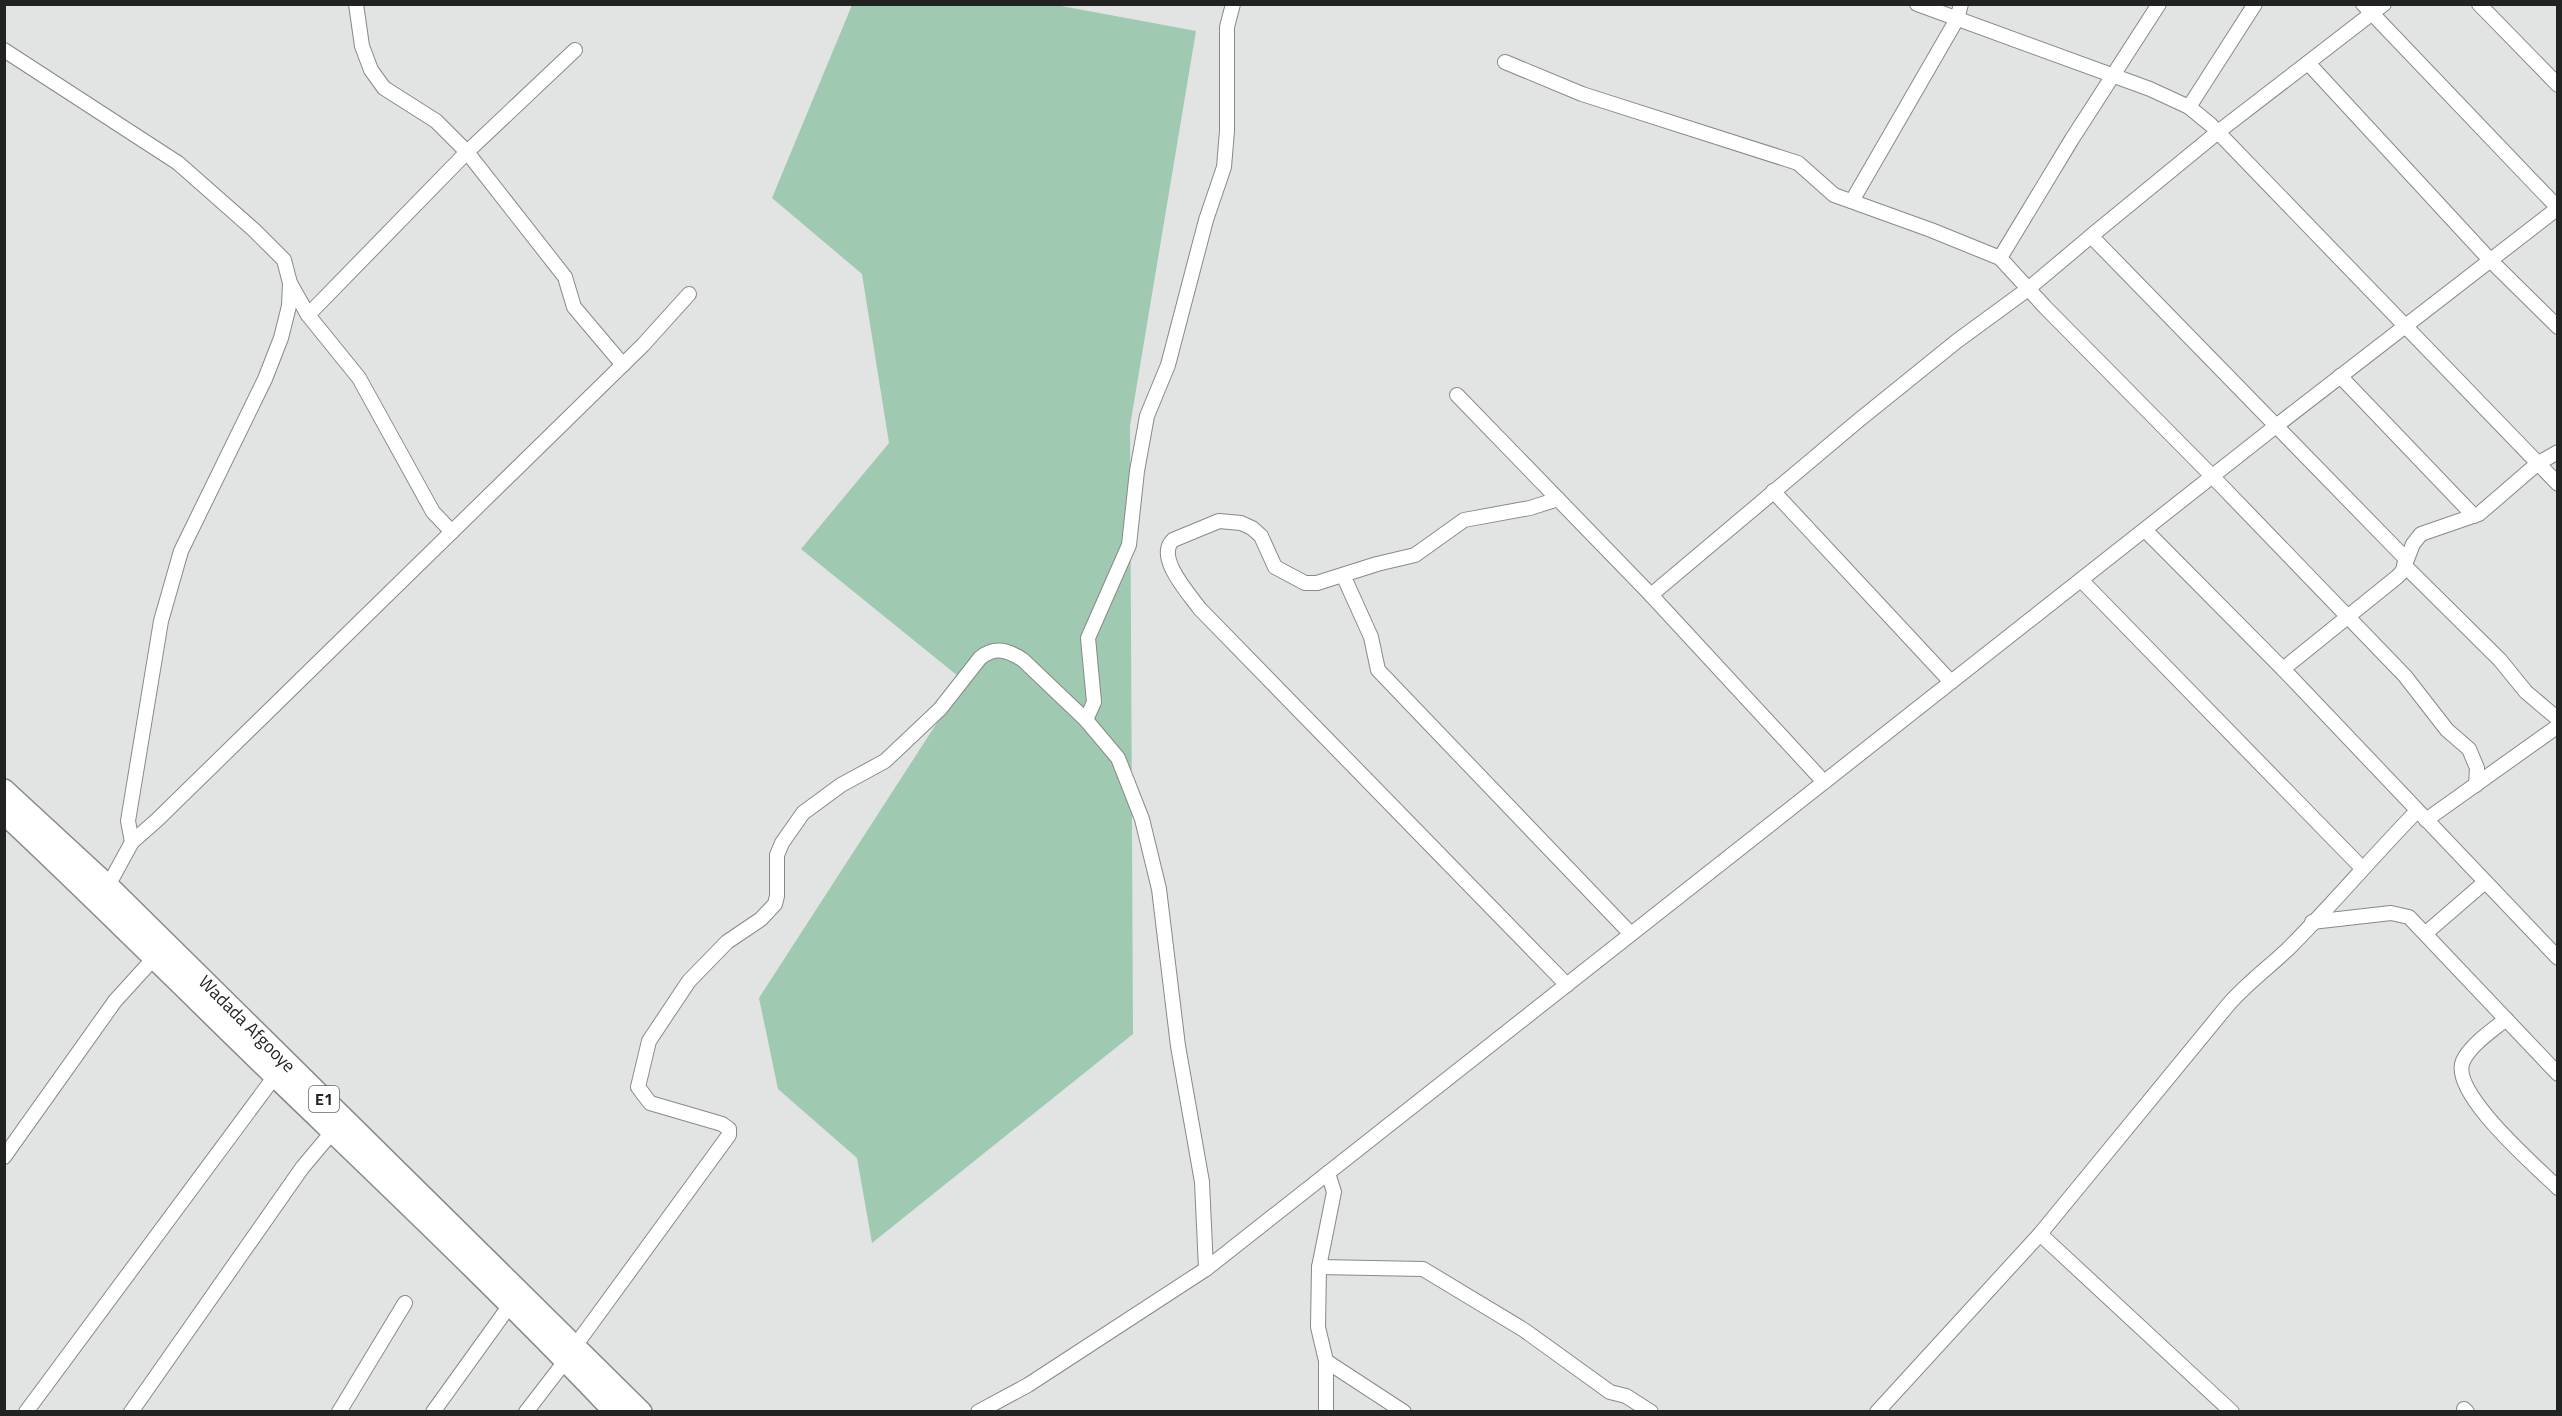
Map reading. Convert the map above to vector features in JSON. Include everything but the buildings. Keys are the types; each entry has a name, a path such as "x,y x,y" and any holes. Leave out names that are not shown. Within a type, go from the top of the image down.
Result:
{"highway":[{"name":"Wadada Afgooye","path":"4,790 108,886 570,1353 615,1412"},
{"name":"Wadada Afgooye","path":"4,813 155,957 510,1305 641,1412"}],"street":[{"path":"356,4 362,46 371,70 384,88 436,121 467,152 565,277 574,307 623,365"},
{"path":"1086,720 1094,702 1088,638 1129,545 1137,471 1147,416 1168,365 1206,220 1224,167 1227,131 1227,37 1233,4"},
{"path":"1917,4 2150,88 2189,107 2218,132 2558,484"},
{"path":"1957,19 1961,4"},
{"path":"1852,201 1957,19 1970,4"},
{"path":"2000,258 2072,139 2115,76 2159,4"},
{"path":"2189,107 2255,4"},
{"path":"1651,595 1773,491 1957,341 2028,289 2218,132 2309,64 2367,9 2384,4"},
{"path":"2479,4 2558,85"},
{"path":"978,1412 1028,1385 1206,1269 2212,476 2557,208 2367,9"},
{"path":"4,50 178,163 254,230 284,260 290,283 308,315 358,378 433,513 452,532"},
{"path":"308,315 467,152 575,50"},
{"path":"1505,62 1582,94 1798,163 1834,195 2000,258 2404,676 2447,730 2469,748 2477,768 2476,785"},
{"path":"2309,64 2490,260 2558,327"},
{"path":"2091,236 2500,660 2519,686 2558,719"},
{"path":"132,842 128,821 161,621 181,551 265,379 281,338 289,306 290,283"},
{"path":"108,886 132,842 623,365 689,294"},
{"path":"2340,376 2474,516"},
{"path":"1457,395 1651,595 1824,782"},
{"path":"2283,669 2397,577 2413,544 2421,534 2474,516 2537,464 2558,452"},
{"path":"1773,491 1951,682"},
{"path":"1558,500 1464,520 1415,555 1311,583 1275,567 1261,536 1252,528 1228,520 1219,521 1173,540 1166,552 1179,582 1200,609 1567,985"},
{"path":"2145,530 2283,669 2558,958"},
{"path":"1344,575 1371,637 1378,670 1631,934"},
{"path":"2081,580 2362,868"},
{"path":"526,1412 729,1135 729,1129 722,1124 650,1103 638,1087 649,1041 689,981 727,942 761,919 775,904 777,855 782,843 803,813 841,785 885,761 940,709 980,658 988,652 1004,650 1023,660 1086,720 1118,758 1142,819 1159,889 1178,1046 1202,1182 1206,1269"},
{"path":"1877,1412 2040,1234 2244,987 2287,949 2362,868 2422,816 2476,785 2558,726"},
{"path":"2426,933 2485,882"},
{"path":"2312,922 2391,913 2409,917 2558,1074"},
{"path":"4,1157 115,1001 155,957"},
{"path":"2506,1019 2470,1051 2462,1064 2462,1078 2477,1106 2558,1188"},
{"path":"26,1412 275,1076"},
{"path":"132,1412 302,1168 333,1131"},
{"path":"1326,1412 1326,1361 1318,1327 1319,1267 1334,1192 1328,1173"},
{"path":"2040,1234 2232,1412"},
{"path":"1319,1267 1423,1269 1524,1330 1610,1392 1626,1396 1651,1412"},
{"path":"339,1412 405,1303"},
{"path":"433,1412 510,1305"},
{"path":"1326,1361 1404,1412"}],"green space":[{"path":"852,5 1056,5 1196,31 1130,426 1133,1034 872,1243 857,1158 778,1089 759,998 964,681 801,549 889,443 862,274 772,198"}]}
